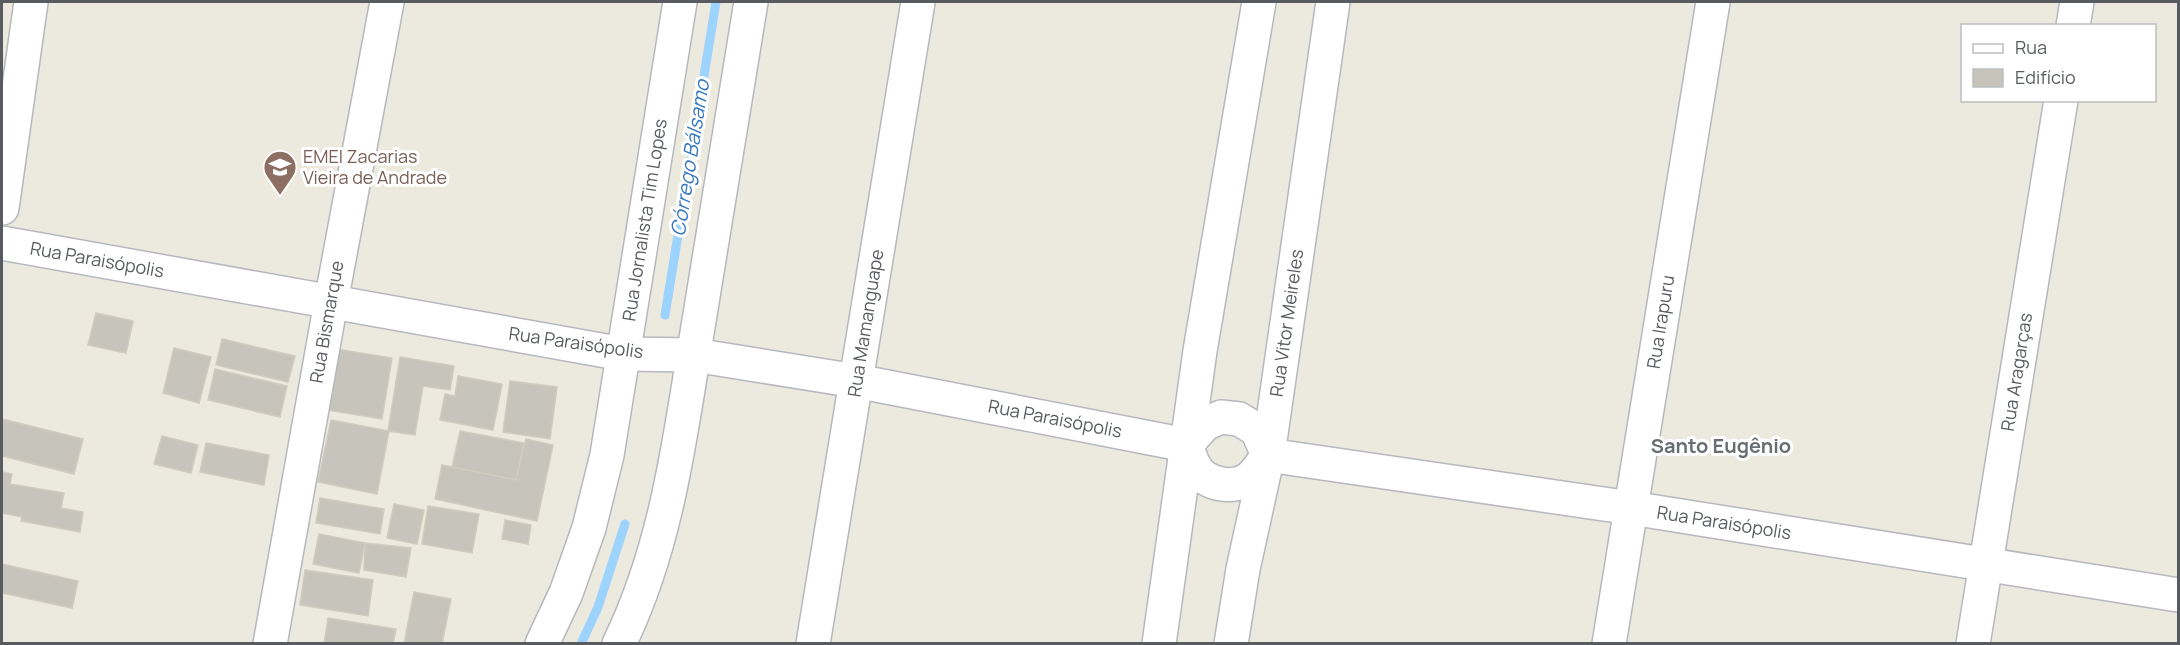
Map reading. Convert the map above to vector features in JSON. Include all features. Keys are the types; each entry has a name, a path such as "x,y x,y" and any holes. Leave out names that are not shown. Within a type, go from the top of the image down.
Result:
{"street":[{"path":"2,208 31,2"},
{"name":"Rua Bismarque","path":"270,644 330,302 387,2"},
{"name":"Rua Jornalista Tim Lopes","path":"542,644 566,593 589,528 607,455 680,2"},
{"path":"620,644 631,620 656,548 675,469 751,2"},
{"name":"Rua Mamanguape","path":"813,644 918,2"},
{"path":"1159,644 1186,444 1259,2"},
{"name":"Rua Vitor Meireles","path":"1231,644 1243,569 1268,455 1333,2"},
{"name":"Rua Irapuru","path":"1609,644 1713,2"},
{"path":"2073,24 2077,2"},
{"name":"Rua Aragarças","path":"1973,644 2061,102"},
{"name":"Rua Paraisópolis","path":"2,243 623,354 694,355 856,381 1186,444"},
{"path":"1221,417 1239,418 1257,430 1268,455 1250,478 1235,484 1219,484 1206,478 1196,469 1186,444 1205,424 1221,417"},
{"name":"Rua Paraisópolis","path":"1268,455 1631,508 2178,595"}],"building":[{"path":"96,313 133,321 126,353 88,345"},
{"path":"222,339 295,356 288,382 216,365"},
{"path":"174,348 211,357 199,403 163,393"},
{"path":"330,348 392,358 382,419 320,409"},
{"path":"400,357 454,366 450,390 423,386 415,435 388,431"},
{"path":"215,369 287,386 280,417 208,400"},
{"path":"458,376 502,384 493,430 440,420 445,394 455,396"},
{"path":"510,381 557,387 550,439 503,432"},
{"path":"2,419 83,439 74,474 2,456"},
{"path":"331,420 389,431 377,494 318,482"},
{"path":"460,431 524,443 516,480 452,468"},
{"path":"162,436 198,445 191,473 154,464"},
{"path":"526,439 553,445 537,521 435,499 442,465 516,480"},
{"path":"206,443 269,455 264,485 200,472"},
{"path":"2,472 12,474 10,484 64,493 61,508 83,512 80,532 21,521 22,517 2,513"},
{"path":"320,498 384,509 380,534 316,523"},
{"path":"394,504 424,510 417,544 387,538"},
{"path":"428,506 479,514 472,553 422,544"},
{"path":"505,520 531,525 528,544 502,539"},
{"path":"319,534 365,543 359,573 313,564"},
{"path":"365,543 411,548 406,577 364,570"},
{"path":"2,564 78,581 72,608 2,593"},
{"path":"305,570 373,580 368,616 300,605"},
{"path":"414,592 451,599 442,644 404,644"},
{"path":"328,618 396,629 393,644 324,644"}],"waterway":[{"name":"Córrego Bálsamo","path":"665,315 716,2"},
{"name":"Córrego Bálsamo","path":"581,644 598,607 625,524"}],"place":[{"name":"EMEI Zacarias Vieira de Andrade","path":"280,196"}],"district":[{"name":"Santo Eugênio","path":"1721,446"}]}
